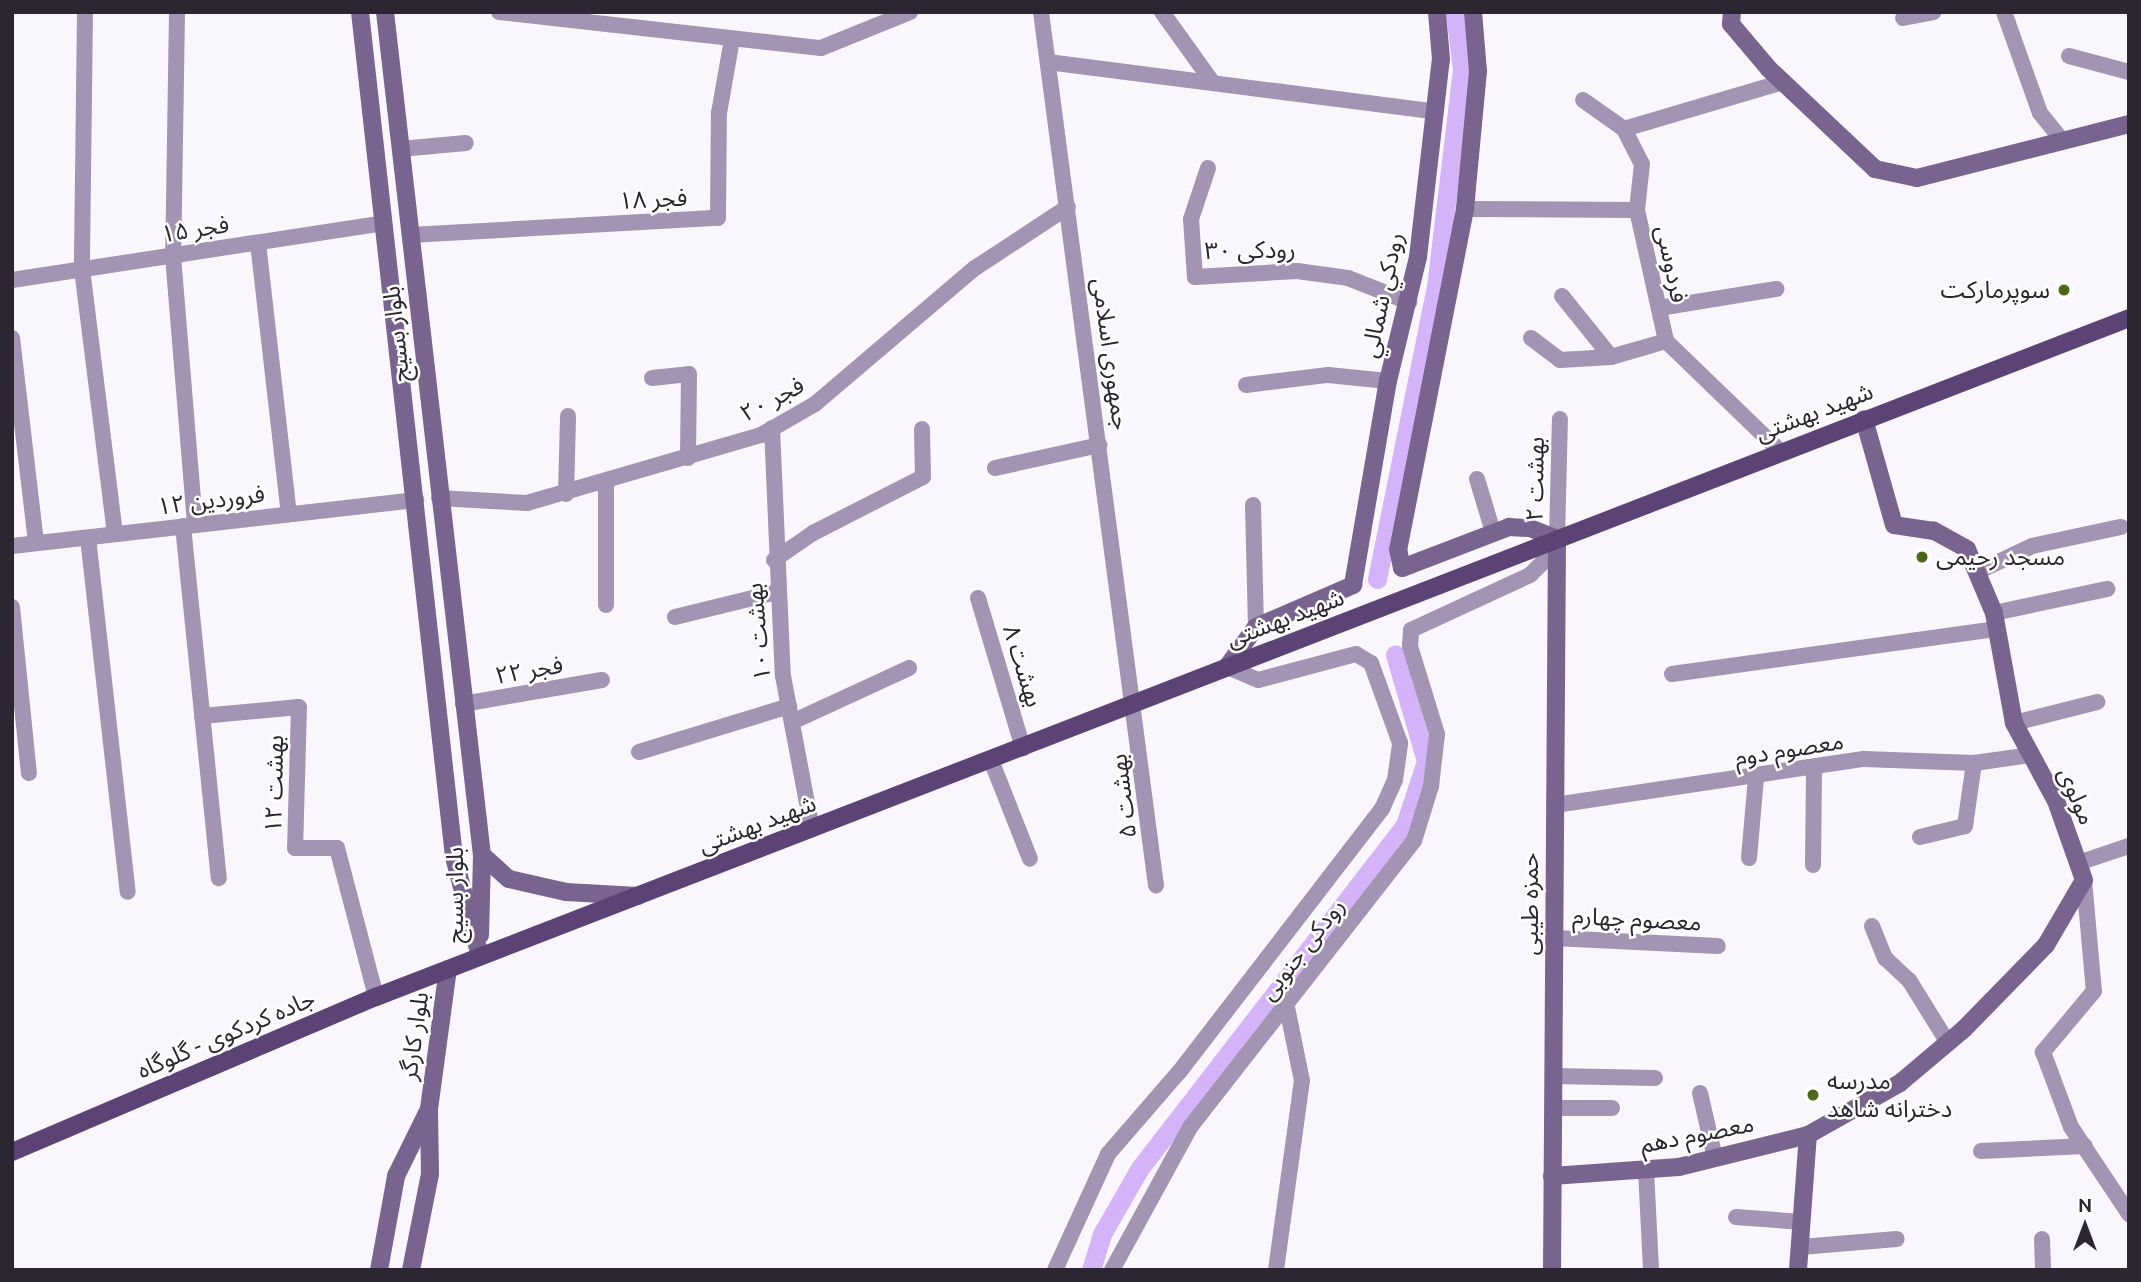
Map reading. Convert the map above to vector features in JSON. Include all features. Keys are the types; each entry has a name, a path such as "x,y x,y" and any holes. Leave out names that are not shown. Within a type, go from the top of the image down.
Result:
{"main road":[{"name":"شهید بهشتی","path":"454,967 2129,318"},
{"name":"جاده کردکوی - گلوگاه","path":"14,1148 454,967"}],"street":[{"path":"85,12 82,269 115,534"},
{"path":"177,12 173,256 202,716 219,878"},
{"name":"بلوار بسیج","path":"360,12 454,858 480,956"},
{"name":"بلوار بسیج","path":"385,12 482,855 480,956"},
{"path":"499,12 821,48 910,12"},
{"name":"جمهوری اسلامی","path":"1041,12 1134,702"},
{"path":"1162,12 1213,83"},
{"name":"رودکي شمالي","path":"1256,627 1353,585 1388,381 1409,302 1436,112 1437,12"},
{"path":"1473,12 1478,71 1465,209 1404,500 1398,549 1402,568 1493,532 1520,526 1557,539"},
{"path":"1903,18 1933,12"},
{"path":"2004,12 2040,113 2062,140"},
{"path":"1728,16 1783,82 1875,169 1917,178 2129,124"},
{"name":"فجر ۱۸","path":"410,236 718,218 719,113 732,39"},
{"path":"2069,56 2129,72"},
{"path":"1048,62 1436,112"},
{"path":"1624,129 1783,82"},
{"path":"1583,100 1624,129 1642,164 1637,210"},
{"path":"400,149 466,143"},
{"name":"رودکی ۳۰","path":"1208,168 1191,219 1195,277 1297,271 1348,278 1409,302"},
{"name":"فجر ۲۰","path":"439,498 527,503 606,484 772,428 816,404 975,268 1068,206"},
{"name":"فردوسی","path":"1465,209 1637,210 1666,341 1780,451"},
{"name":"فجر ۱۵","path":"12,280 384,223"},
{"path":"258,243 289,514"},
{"path":"1658,308 1776,289"},
{"path":"1563,296 1611,358"},
{"path":"12,338 36,544"},
{"path":"1531,338 1560,360 1611,358 1666,341"},
{"path":"652,377 689,374 688,458"},
{"path":"1247,385 1328,375 1388,381"},
{"path":"566,494 568,416"},
{"name":"بهشت ۲","path":"1557,539 1560,419"},
{"name":"مولوی","path":"1864,419 1894,525 1934,531 1967,549 1995,621 2014,723 2031,755 2081,871"},
{"name":"بهشت ۱۰","path":"772,428 777,592 790,714 812,829"},
{"path":"774,560 923,477 922,429"},
{"path":"995,468 1100,445"},
{"path":"1477,479 1493,532"},
{"path":"606,484 606,604"},
{"path":"415,500 439,498"},
{"name":"۱۲ فروردین","path":"12,546 415,500"},
{"path":"1227,667 1256,627 1253,505"},
{"path":"1977,572 2032,545 2121,527"},
{"path":"88,538 128,892"},
{"name":"رودکی جنوبی","path":"1112,1270 1191,1126 1287,1007 1414,841 1431,786 1437,734 1410,646 1412,630 1530,575 1557,539"},
{"name":"حمزه طیبی","path":"1552,1270 1557,539"},
{"path":"1672,674 1995,621 2107,589"},
{"path":"675,617 777,592"},
{"name":"بهشت ۸","path":"978,598 1023,748"},
{"path":"12,607 29,772"},
{"name":"رودکی جنوبی","path":"1055,1270 1108,1154 1180,1071 1382,809 1400,743 1371,663 1356,654 1258,680 1227,667"},
{"path":"639,752 790,714 909,668"},
{"name":"فجر ۲۲","path":"463,704 602,680"},
{"name":"بهشت ۵","path":"1134,702 1156,885"},
{"path":"2014,723 2097,702"},
{"name":"بهشت ۱۲","path":"202,716 299,707 295,848 337,848 376,997"},
{"name":"معصوم دوم","path":"1555,805 1814,768 1930,757 1974,763 2031,755"},
{"path":"991,760 1030,859"},
{"path":"1920,837 1965,827 1974,763"},
{"path":"1813,865 1814,768"},
{"path":"1749,858 1756,778"},
{"path":"1798,1270 1808,1135 1900,1083 1948,1043 2046,945 2081,871 2129,846"},
{"path":"482,855 509,879 566,892 638,896"},
{"path":"2081,871 2094,991 2043,1052 2085,1146 2123,1189 2129,1214"},
{"path":"1872,926 1885,958 1909,980 1948,1043"},
{"name":"معصوم چهارم","path":"1554,939 1718,946"},
{"name":"بلوار کارگر","path":"411,1270 430,1174 429,1110 454,967"},
{"path":"1276,1270 1302,1082 1287,1007"},
{"path":"1553,1076 1655,1078"},
{"path":"1700,1093 1715,1158"},
{"path":"1553,1108 1612,1108"},
{"name":"بلوار کارگر","path":"379,1270 396,1176 429,1110"},
{"name":"معصوم دهم","path":"1552,1176 1646,1170 1715,1158 1808,1135"},
{"path":"1981,1151 2085,1146"},
{"path":"1646,1170 1651,1270"},
{"path":"1736,1217 1802,1222"},
{"path":"1801,1247 1896,1239"},
{"path":"2042,1239 2043,1270"}],"waterway":[{"path":"1377,579 1436,287 1462,69 1455,12"},
{"path":"1091,1270 1102,1234 1140,1168 1405,825 1426,761 1395,654"}],"place":[{"name":"سوپرمارکت","path":"2064,290"},
{"name":"مسجد رحیمی","path":"1922,557"},
{"name":"مدرسه دخترانه شاهد","path":"1813,1095"}]}
